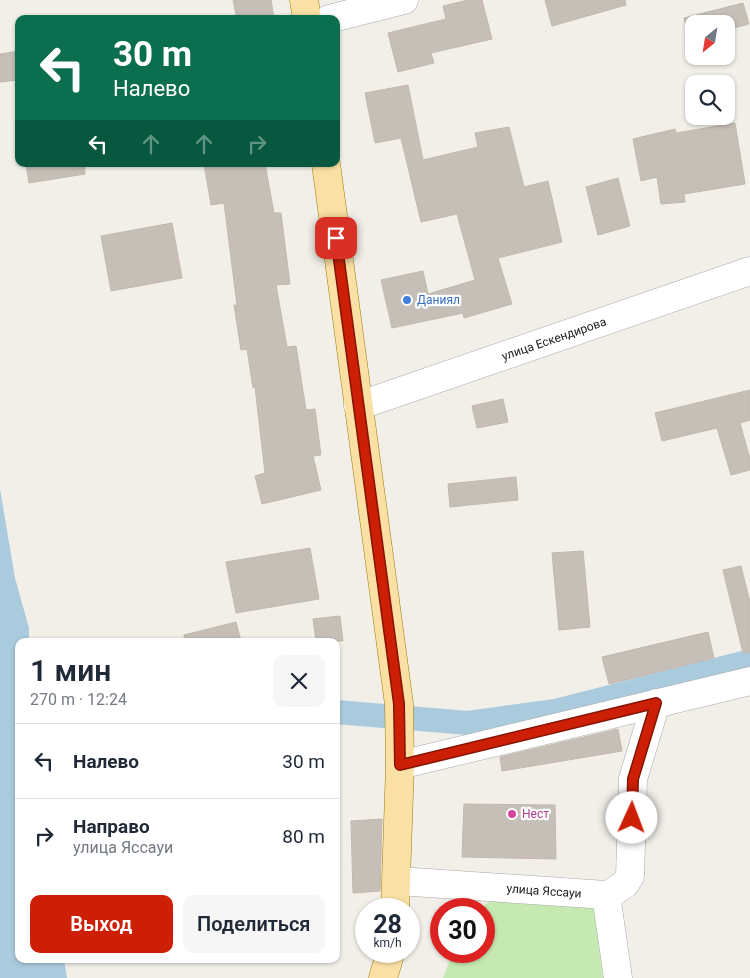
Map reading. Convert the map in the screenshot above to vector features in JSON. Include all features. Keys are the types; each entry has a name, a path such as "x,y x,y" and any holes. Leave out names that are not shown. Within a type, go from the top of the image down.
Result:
{"main road":[{"path":"304,0 306,15"},
{"path":"326,167 399,704 400,765 396,898"},
{"path":"383,978 387,963"}],"street":[{"path":"340,16 404,0"},
{"name":"улица Ескендирова","path":"358,406 750,271"},
{"path":"400,765 750,681"},
{"path":"618,978 606,896 625,884 630,876 633,779 656,703"},
{"name":"улица Яссауи","path":"398,881 606,896"}],"green space":[{"path":"506,892 593,902 603,978 443,978 449,963 495,963 495,899"}],"water":[{"path":"0,489 15,578 29,628 29,638 15,638 15,963 65,963 67,978 0,978"}],"building":[{"path":"233,0 271,0 273,15 236,15"},
{"path":"468,0 482,0 492,39 431,53 434,63 398,72 388,33 446,19 443,6"},
{"path":"545,0 625,0 626,5 552,26"},
{"path":"743,3 749,24 735,28 735,15 696,15"},
{"path":"15,52 15,80 0,82 0,54"},
{"path":"408,85 423,160 478,147 475,133 509,127 524,187 548,181 562,242 498,258 512,304 464,318 463,313 392,328 381,280 423,271 428,294 475,280 457,214 421,222 401,138 375,143 365,93"},
{"path":"735,123 745,184 684,194 685,202 661,204 657,177 641,181 633,139 675,129 676,133 723,125 735,125"},
{"path":"26,167 84,167 85,174 29,183"},
{"path":"205,167 266,167 274,213 281,213 290,284 276,285 287,347 296,346 306,410 315,409 321,455 313,456 321,490 262,504 255,476 265,473 255,387 253,388 247,349 241,350 234,305 237,305 224,203 211,205"},
{"path":"618,178 630,226 598,235 586,187"},
{"path":"172,223 182,278 111,291 101,236"},
{"path":"750,390 750,420 740,423 750,459 750,470 731,475 717,428 662,441 655,413"},
{"path":"503,399 508,422 477,428 472,406"},
{"path":"516,477 518,500 450,507 448,484"},
{"path":"310,548 319,599 236,613 226,562"},
{"path":"583,551 590,627 559,630 552,553"},
{"path":"741,566 750,602 750,652 743,653 723,570"},
{"path":"340,616 343,641 340,641 340,638 316,638 313,619"},
{"path":"236,622 240,638 184,638 184,635"},
{"path":"708,632 714,658 609,684 602,657"},
{"path":"618,729 622,751 502,771 500,757"},
{"path":"464,804 555,805 556,859 462,857"},
{"path":"382,819 380,891 353,893 351,821"}],"waterway":[{"path":"340,712 468,723 555,711 750,661"}],"place":[{"name":"Даниял","path":"407,300"},
{"name":"Нест","path":"512,814"}],"route":[{"path":"336,238 399,704 400,765 656,703 633,779 632,818"}]}
